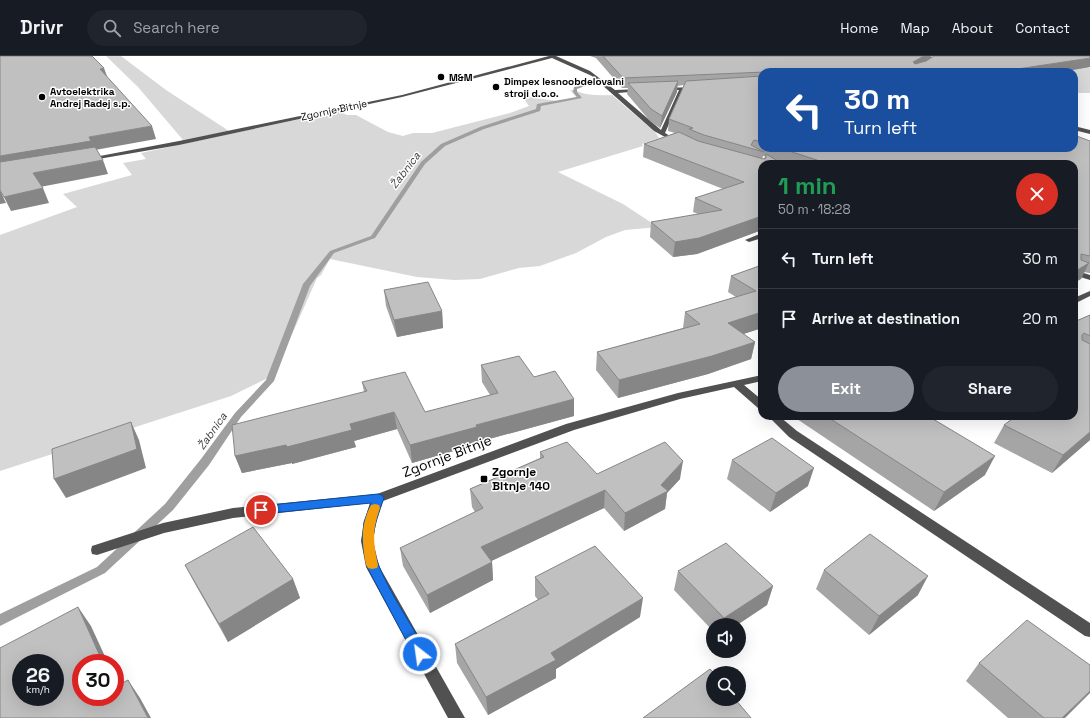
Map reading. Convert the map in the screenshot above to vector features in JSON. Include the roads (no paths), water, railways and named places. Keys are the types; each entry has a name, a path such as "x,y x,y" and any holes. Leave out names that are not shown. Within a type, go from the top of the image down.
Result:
{"street":[{"name":"Zgornje Bitnje","path":"83,160 179,143 402,96 553,56 598,78 630,109 662,133 686,146"},
{"path":"922,68 935,60 934,58 926,56"},
{"path":"659,90 702,88"},
{"path":"662,133 682,89"},
{"path":"613,92 644,90"},
{"path":"1078,129 1090,132"},
{"path":"749,240 758,237"},
{"path":"1078,274 1090,278"},
{"path":"1078,299 1090,293"},
{"name":"Zgornje Bitnje","path":"97,550 163,528 233,514 378,498 570,427 678,396 758,379"},
{"path":"736,383 758,402"},
{"path":"777,420 793,434 1090,631"},
{"path":"378,498 370,522 367,541 373,567 457,718"}],"waterway":[{"name":"Žabnica","path":"0,620 101,570 169,507 205,462 238,415 270,381 306,286 332,252 373,237 423,163 443,145 482,128 538,110 539,105 580,97 575,92 575,88 584,85 629,81"}],"place":[{"name":"M&M","path":"441,77"},
{"name":"Dimpex lesnoobdelovalni stroji d.o.o.","path":"496,87"},
{"name":"Avtoelektrika Andrej Radej s.p.","path":"42,97"},
{"name":"Zgornje Bitnje 140","path":"484,479"}]}
